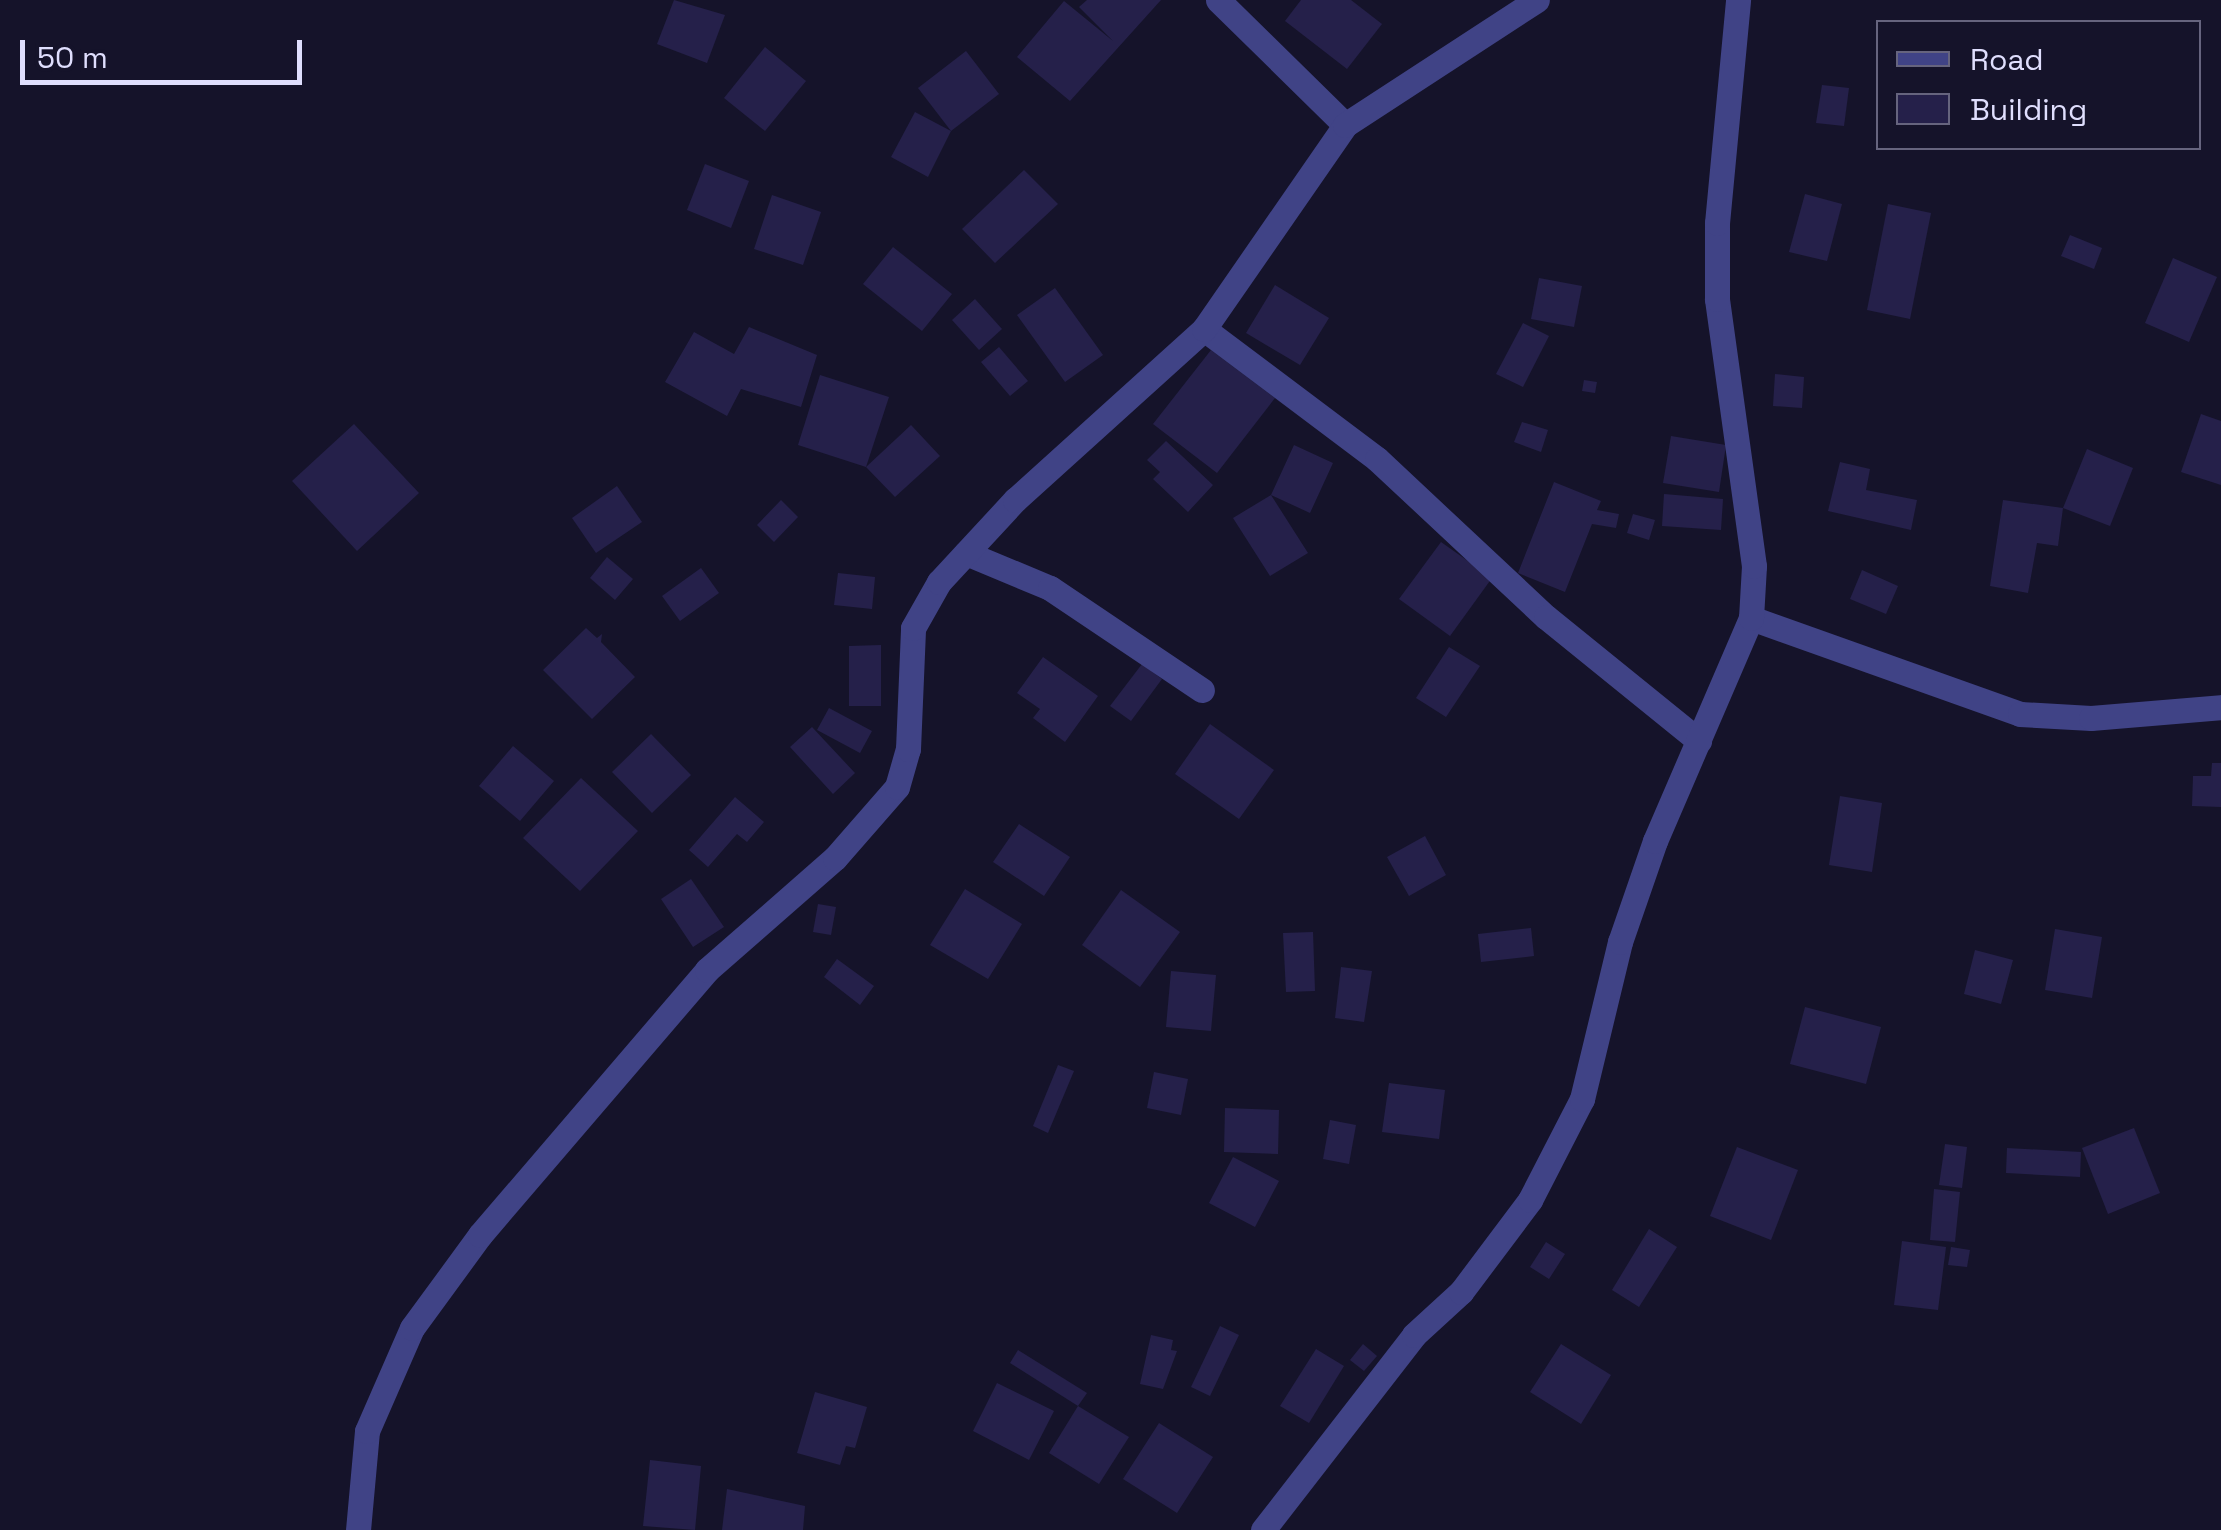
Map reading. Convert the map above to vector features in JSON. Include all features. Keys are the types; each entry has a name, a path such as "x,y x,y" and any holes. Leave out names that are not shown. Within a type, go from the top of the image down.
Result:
{"street":[{"path":"1218,0 1344,125"},
{"path":"358,1530 355,1510 367,1431 412,1328 457,1266 706,970 836,858 897,787 908,749 913,628 938,582 1015,500 1204,329 1344,125 1537,0"},
{"path":"1264,1530 1414,1335 1462,1292 1530,1200 1582,1098 1620,942 1750,618 1754,566 1718,299 1717,223 1738,0"},
{"path":"1204,329 1377,459 1520,594 1699,741"},
{"path":"966,553 1050,588 1202,690"},
{"path":"1750,618 2020,714 2092,718 2221,707"}],"building":[{"path":"674,0 725,15 707,63 657,44"},
{"path":"1087,0 1161,0 1070,101 1017,57 1064,1 1113,41 1079,7"},
{"path":"1301,0 1351,0 1382,24 1347,69 1285,21"},
{"path":"765,47 806,81 765,131 724,98"},
{"path":"966,51 999,94 951,131 918,88"},
{"path":"1822,85 1849,88 1844,126 1816,123"},
{"path":"915,112 951,131 928,177 891,157"},
{"path":"705,164 749,181 731,228 687,210"},
{"path":"1024,170 1058,204 995,263 962,229"},
{"path":"1805,194 1842,204 1827,261 1789,252"},
{"path":"772,195 821,212 803,265 754,249"},
{"path":"1888,204 1931,213 1910,319 1867,310"},
{"path":"2070,235 2102,248 2094,269 2061,256"},
{"path":"893,247 952,294 922,331 863,284"},
{"path":"2173,258 2217,277 2189,342 2145,323"},
{"path":"1539,278 1582,286 1574,327 1531,319"},
{"path":"1275,285 1329,318 1300,365 1246,333"},
{"path":"1055,288 1103,355 1065,382 1017,315"},
{"path":"975,299 1002,329 979,350 952,320"},
{"path":"1523,323 1549,336 1523,387 1496,374"},
{"path":"749,327 817,355 801,407 741,389 727,416 665,382 694,332 734,354"},
{"path":"999,347 1028,381 1010,396 981,362"},
{"path":"1211,350 1275,398 1217,473 1153,424"},
{"path":"1775,374 1804,377 1802,408 1773,406"},
{"path":"820,375 889,397 866,467 798,445"},
{"path":"1584,380 1597,382 1595,393 1582,391"},
{"path":"2201,414 2221,421 2221,485 2181,472"},
{"path":"1522,422 1548,430 1541,452 1514,442"},
{"path":"354,424 419,493 357,551 292,481"},
{"path":"911,425 940,456 895,497 866,467"},
{"path":"1671,436 1726,445 1719,492 1663,483"},
{"path":"1166,441 1213,485 1188,512 1153,479 1160,472 1147,460"},
{"path":"1294,445 1333,463 1310,513 1271,495"},
{"path":"2087,449 2133,468 2110,526 2063,508"},
{"path":"1840,462 1870,469 1866,490 1917,500 1911,530 1828,511"},
{"path":"1554,482 1601,501 1597,510 1619,514 1616,528 1592,524 1565,592 1518,573"},
{"path":"617,486 642,522 596,553 572,518"},
{"path":"1664,494 1723,499 1721,530 1662,526"},
{"path":"1271,495 1308,553 1270,576 1233,518"},
{"path":"781,500 798,517 774,542 757,525"},
{"path":"2003,500 2063,508 2058,546 2037,543 2028,593 1990,586"},
{"path":"1633,514 1655,520 1649,540 1627,533"},
{"path":"1441,542 1492,578 1450,636 1399,599"},
{"path":"607,557 633,579 615,600 590,578"},
{"path":"701,568 719,593 680,621 662,596"},
{"path":"1862,570 1898,586 1886,614 1850,599"},
{"path":"838,573 875,577 872,609 834,605"},
{"path":"586,628 597,638 602,634 601,642 635,677 592,719 543,670"},
{"path":"881,645 881,706 849,706 849,646"},
{"path":"1449,647 1480,666 1446,717 1416,698"},
{"path":"1043,657 1098,696 1065,742 1033,718 1040,709 1017,693"},
{"path":"1142,664 1162,679 1131,721 1110,706"},
{"path":"829,708 872,731 860,753 817,730"},
{"path":"1210,724 1274,770 1239,819 1175,774"},
{"path":"812,727 855,773 833,794 790,747"},
{"path":"651,734 691,775 652,813 612,772"},
{"path":"513,746 554,781 520,821 479,786"},
{"path":"2212,763 2221,763 2221,807 2192,806 2193,776 2211,776"},
{"path":"581,778 638,831 580,891 523,838"},
{"path":"1840,796 1882,803 1872,872 1829,865"},
{"path":"735,797 764,822 747,842 737,834 708,867 689,850"},
{"path":"1019,824 1070,857 1044,896 993,862"},
{"path":"1425,836 1446,875 1409,896 1387,857"},
{"path":"691,879 724,927 693,947 661,899"},
{"path":"965,889 1022,924 988,979 930,945"},
{"path":"1121,890 1180,932 1140,987 1082,945"},
{"path":"818,904 836,907 831,935 813,932"},
{"path":"1531,928 1534,956 1481,962 1478,934"},
{"path":"2055,929 2102,937 2092,998 2045,990"},
{"path":"1313,932 1315,991 1286,992 1283,933"},
{"path":"1975,950 2013,960 2001,1004 1964,994"},
{"path":"837,959 874,986 860,1005 824,977"},
{"path":"1341,967 1372,971 1364,1022 1335,1018"},
{"path":"1171,971 1216,975 1211,1031 1166,1027"},
{"path":"1805,1007 1881,1027 1866,1084 1790,1064"},
{"path":"1058,1065 1074,1071 1048,1133 1033,1126"},
{"path":"1154,1072 1188,1079 1181,1115 1147,1108"},
{"path":"1389,1083 1445,1090 1439,1139 1382,1132"},
{"path":"1225,1108 1279,1110 1278,1154 1224,1152"},
{"path":"1330,1120 1356,1125 1349,1164 1323,1159"},
{"path":"2134,1128 2160,1193 2108,1214 2082,1148"},
{"path":"1945,1144 1967,1147 1962,1188 1939,1185"},
{"path":"1737,1147 1798,1170 1771,1240 1710,1216"},
{"path":"2007,1148 2081,1152 2080,1177 2006,1173"},
{"path":"1233,1157 1279,1181 1255,1227 1209,1203"},
{"path":"1934,1189 1960,1192 1955,1242 1930,1240"},
{"path":"1649,1229 1677,1247 1639,1307 1612,1290"},
{"path":"1902,1241 1946,1247 1938,1310 1894,1305"},
{"path":"1546,1242 1565,1254 1549,1279 1530,1267"},
{"path":"1951,1247 1970,1250 1967,1267 1948,1265"},
{"path":"1220,1326 1239,1335 1210,1396 1191,1387"},
{"path":"1151,1335 1173,1340 1171,1350 1177,1351 1163,1389 1140,1384"},
{"path":"1363,1344 1377,1356 1364,1371 1350,1360"},
{"path":"1561,1344 1611,1375 1581,1424 1530,1392"},
{"path":"1316,1349 1344,1366 1309,1423 1280,1406"},
{"path":"1018,1350 1087,1393 1078,1406 1010,1363"},
{"path":"997,1383 1054,1411 1029,1460 973,1431"},
{"path":"815,1392 867,1407 855,1448 846,1446 840,1465 797,1453"},
{"path":"1078,1406 1129,1437 1099,1484 1049,1453"},
{"path":"1159,1423 1213,1457 1177,1513 1123,1479"},
{"path":"650,1460 701,1466 695,1530 643,1526"},
{"path":"727,1489 805,1506 803,1530 722,1530"}]}
